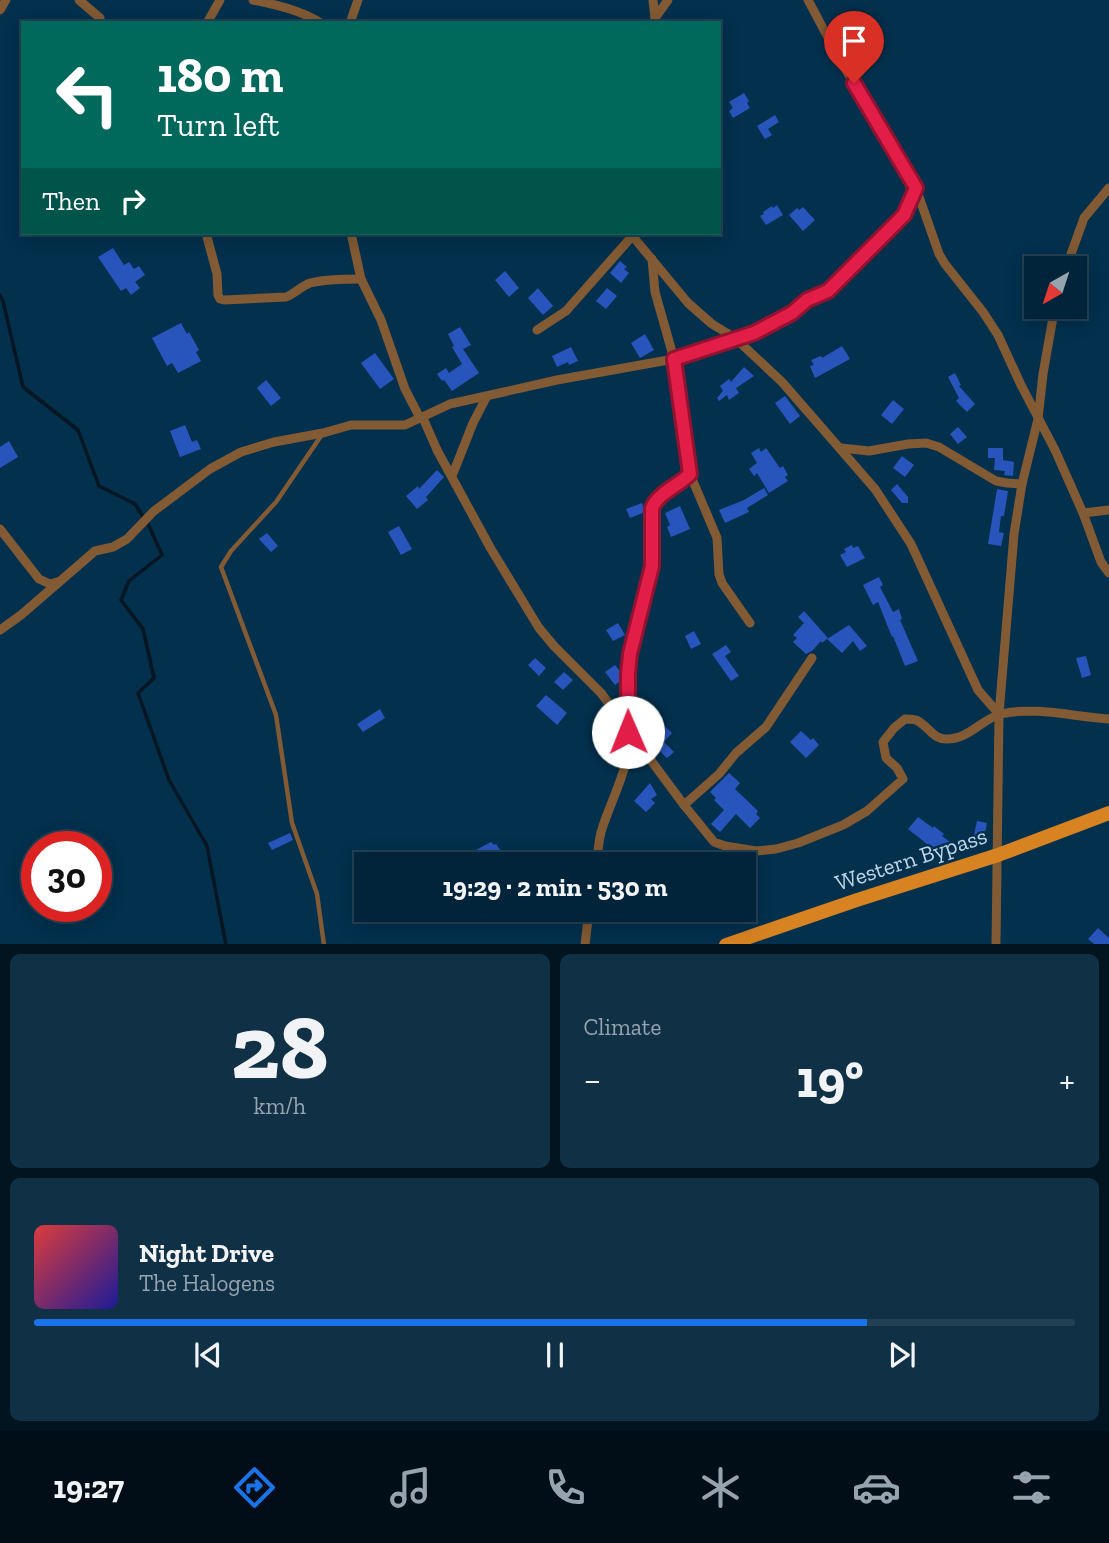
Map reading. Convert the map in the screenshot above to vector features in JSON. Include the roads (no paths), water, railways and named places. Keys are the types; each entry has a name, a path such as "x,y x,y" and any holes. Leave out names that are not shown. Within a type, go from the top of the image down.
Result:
{"main road":[{"name":"Western Bypass","path":"726,944 998,855 1109,813"}],"street":[{"path":"0,10 6,0"},
{"path":"79,0 100,18"},
{"path":"208,21 220,0"},
{"path":"253,0 288,8 317,21"},
{"path":"351,21 358,0"},
{"path":"653,0 655,20"},
{"path":"655,20 668,0"},
{"path":"808,0 841,62 916,188 944,264 998,335 1055,450 1101,562 1109,573"},
{"path":"0,630 94,551 120,543 152,512 210,469 241,452 351,425 405,425 450,404 557,380 674,359 754,333 792,313 807,300 828,291 904,215 916,188"},
{"path":"1070,256 1084,218 1109,188"},
{"path":"207,235 220,299 286,297 308,284 361,279"},
{"path":"351,235 361,279 381,320 405,389 419,416 423,418 491,550 539,628 601,693 714,842 756,851 776,849 843,825 867,811 902,779 897,768 886,758 883,742 905,719 916,720 939,739 950,740 968,734 999,714 1032,710 1109,719"},
{"path":"537,330 566,311 632,235"},
{"path":"634,235 688,303 712,324 735,338 776,376 875,489 911,544 978,690 999,714"},
{"path":"652,259 655,292 674,359 690,474 717,538 722,583 750,623"},
{"path":"996,944 999,714 1014,534 1022,484 1038,419 1053,319"},
{"path":"452,476 487,396"},
{"path":"841,448 869,451 926,443 939,447 996,481 1022,484"},
{"path":"598,852 602,828 625,766 630,654 652,566 652,508 655,500 690,474"},
{"path":"1083,513 1109,510"},
{"path":"0,529 38,579 50,583 59,582"},
{"path":"684,805 766,727 812,659"},
{"path":"585,944 588,922"}],"lane":[{"path":"323,433 276,502 230,551 221,567 276,715 292,823 317,894 324,944"}],"waterway":[{"path":"0,295 23,387 78,430 99,486 135,504 162,555 129,581 121,600 143,629 154,678 138,693 169,780 207,846 226,944"}]}
